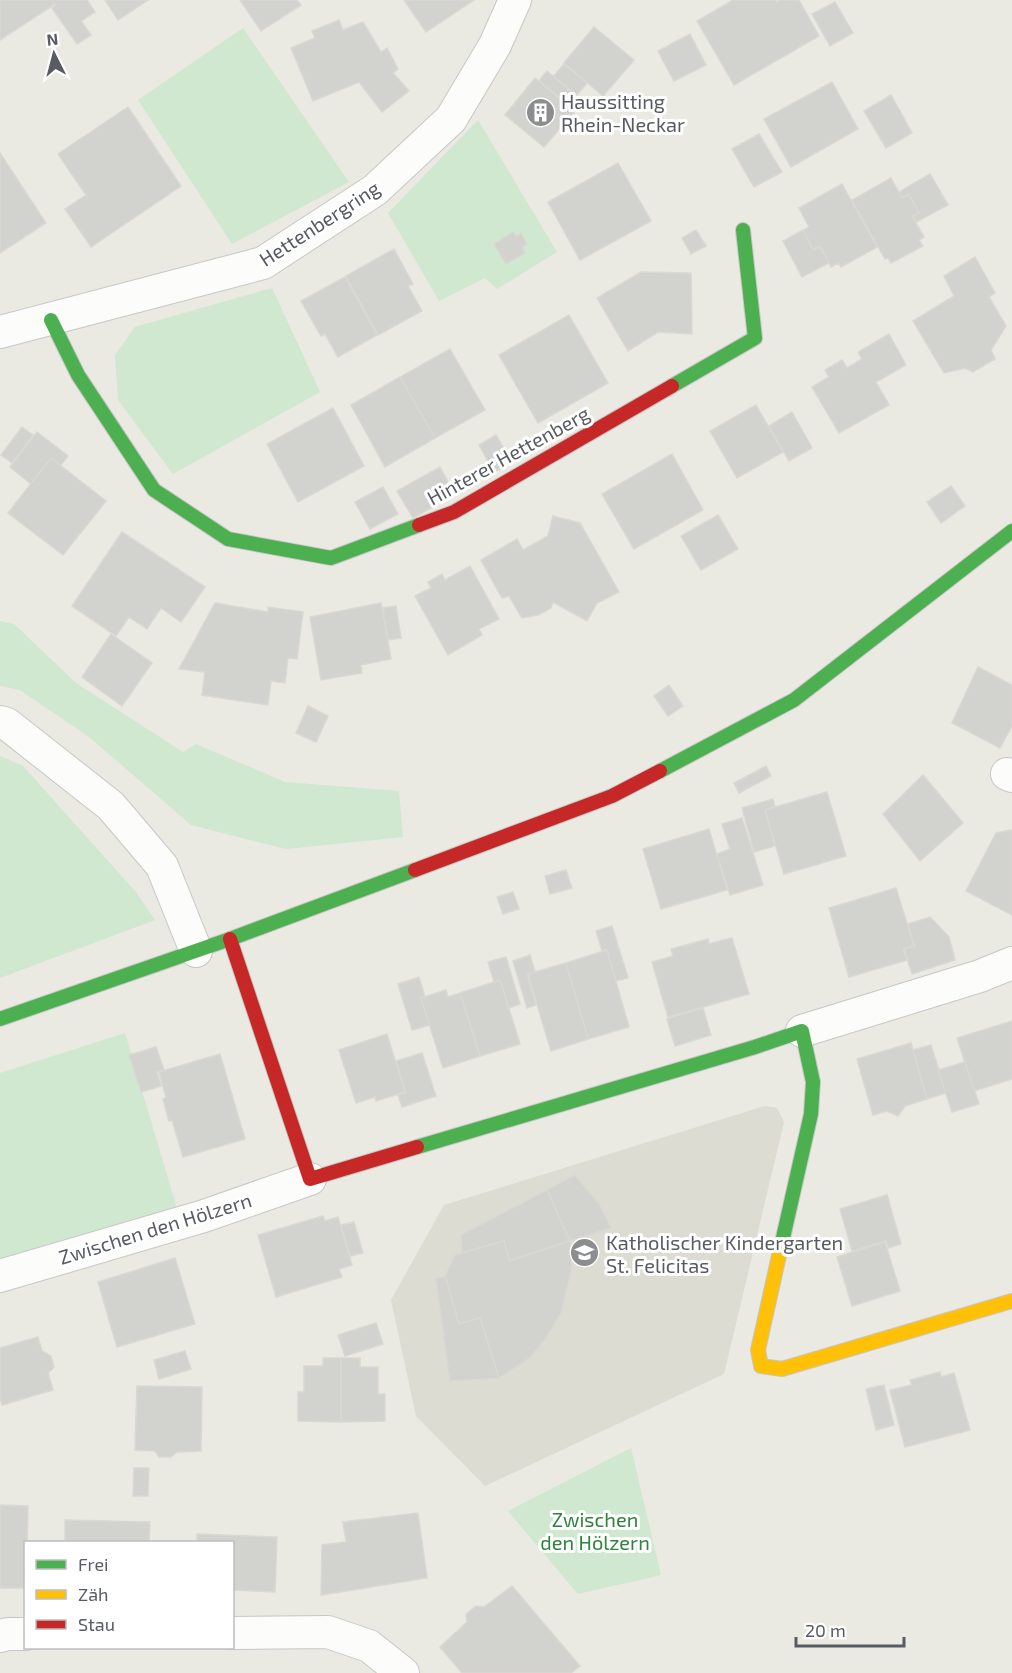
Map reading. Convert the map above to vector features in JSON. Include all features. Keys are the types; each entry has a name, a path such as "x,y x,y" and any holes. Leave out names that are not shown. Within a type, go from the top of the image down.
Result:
{"street":[{"name":"Hettenbergring","path":"0,332 263,262 375,190 451,119 495,45 515,0"},
{"name":"Hinterer Hettenberg","path":"51,320 78,375 154,490 228,539 331,558 454,512 755,338 743,230"},
{"path":"0,1018 230,939 612,796 794,700 1012,531"},
{"path":"0,722 7,724 118,814 162,866 196,951"},
{"path":"230,939 310,1179"},
{"name":"Zwischen den Hölzern","path":"0,1276 204,1216 310,1179 755,1047 980,976 1012,963"},
{"path":"802,1031 813,1082 811,1114 758,1350 761,1366 782,1369 1012,1301"},
{"path":"234,1633 328,1632 369,1646 403,1673"},
{"path":"0,1636 24,1634"}],"shaded area":[{"name":"Katholischer Kindergarten St. Felicitas","path":"765,1106 777,1108 784,1122 724,1374 485,1486 416,1416 391,1300 444,1205"}],"green space":[{"path":"243,28 349,182 232,244 138,100"},
{"path":"478,120 557,252 497,289 485,278 439,301 388,213"},
{"path":"272,288 320,392 173,474 118,400 115,355 135,327"},
{"path":"0,621 14,624 76,683 183,752 196,744 285,782 399,791 403,837 286,849 191,825 88,736 20,690 0,686"},
{"path":"0,756 23,766 135,891 155,920 0,978"},
{"path":"125,1033 177,1209 0,1260 0,1073"},
{"name":"Zwischen den Hölzern","path":"631,1448 661,1575 578,1594 508,1511"}],"building":[{"path":"0,0 52,0 55,4 0,40"},
{"path":"52,0 87,0 95,12 81,21 91,35 77,44 52,8 56,5"},
{"path":"105,0 148,0 118,20"},
{"path":"240,0 297,0 301,5 261,31"},
{"path":"404,0 474,0 426,32"},
{"path":"733,0 776,0 777,2 799,0 819,36 734,85 697,21"},
{"path":"835,2 853,33 830,46 812,14"},
{"path":"339,20 343,30 363,22 381,52 387,48 398,69 393,73 409,91 382,112 359,82 313,101 291,48 315,38 312,31"},
{"path":"594,27 634,60 603,96 564,63"},
{"path":"690,34 706,65 674,81 658,51"},
{"path":"564,64 587,83 577,95 554,76"},
{"path":"547,71 576,96 569,105 539,81"},
{"name":"Haussitting Rhein-Neckar","path":"535,78 575,111 544,147 505,115"},
{"path":"832,82 858,129 791,167 764,119"},
{"path":"891,95 912,133 886,148 864,111"},
{"path":"128,107 181,186 91,247 65,209 86,195 58,154"},
{"path":"759,134 782,172 754,187 732,149"},
{"path":"0,153 46,223 0,253"},
{"path":"618,163 651,221 580,260 548,202"},
{"path":"930,174 948,205 916,222 913,217 919,213 909,194 902,198 899,192"},
{"path":"891,178 902,198 909,195 919,212 912,216 924,237 919,240 923,246 891,263 888,258 885,259 852,200"},
{"path":"842,184 877,247 841,267 838,263 831,267 820,246 813,249 803,230 809,227 799,208"},
{"path":"696,230 706,246 691,254 682,238"},
{"path":"803,230 813,250 820,247 829,263 802,277 783,241"},
{"path":"513,232 516,236 521,233 527,244 522,247 525,253 506,264 494,244"},
{"path":"394,249 413,284 408,286 422,311 378,335 346,276"},
{"path":"975,257 995,293 989,297 1006,326 991,350 995,359 973,372 965,368 944,373 913,321 954,296 944,276"},
{"path":"641,272 691,273 692,334 658,332 628,351 597,298"},
{"path":"345,277 377,335 338,357 325,334 321,336 301,301"},
{"path":"569,315 608,383 538,423 499,355"},
{"path":"889,334 906,365 876,382 889,405 839,433 812,387 829,377 825,370 842,360 847,368 862,359 858,352"},
{"path":"450,349 485,410 435,438 400,377"},
{"path":"400,377 435,438 385,467 351,405"},
{"path":"756,405 783,452 737,478 710,431"},
{"path":"333,408 364,466 298,502 267,444"},
{"path":"792,412 812,448 789,461 769,426"},
{"path":"22,427 33,435 12,463 1,455"},
{"path":"37,432 68,456 61,465 51,458 31,484 10,467"},
{"path":"496,435 512,462 494,472 479,445"},
{"path":"672,454 703,510 634,549 602,494"},
{"path":"51,458 106,501 63,555 8,513"},
{"path":"440,467 455,495 413,518 397,491"},
{"path":"951,486 965,506 941,523 927,502"},
{"path":"383,487 398,514 370,529 355,502"},
{"path":"718,515 738,549 701,570 681,536"},
{"path":"553,516 580,523 619,592 597,603 587,621 553,602 551,608 538,615 522,618 509,596 502,598 481,560 517,539 523,550 548,536"},
{"path":"122,532 205,587 181,622 161,608 147,629 129,617 116,636 72,606"},
{"path":"470,566 499,619 479,629 482,635 448,655 415,596 431,588 428,582 442,574 445,580"},
{"path":"215,603 268,612 268,607 303,612 297,659 288,658 285,683 271,681 268,705 202,695 205,672 179,669"},
{"path":"381,603 391,659 361,665 362,673 321,680 310,617"},
{"path":"396,606 401,638 388,640 383,608"},
{"path":"111,634 152,663 122,706 82,677"},
{"path":"978,667 1012,685 1012,726 1000,748 952,723"},
{"path":"669,685 683,706 668,716 654,696"},
{"path":"308,706 328,716 316,742 296,733"},
{"path":"766,766 771,776 739,793 734,783"},
{"path":"923,775 963,823 920,861 883,814"},
{"path":"827,792 846,856 784,874 765,810"},
{"path":"773,799 775,807 765,810 775,846 754,852 742,808"},
{"path":"742,818 763,885 730,895 717,854 730,849 722,824"},
{"path":"709,829 727,890 661,909 643,849"},
{"path":"1012,830 1012,915 966,891 996,833"},
{"path":"566,870 572,888 550,894 545,876"},
{"path":"896,888 914,946 903,949 907,960 849,977 829,908"},
{"path":"513,892 519,909 503,914 497,897"},
{"path":"930,917 949,937 955,960 912,974 904,949 915,946 908,924"},
{"path":"612,926 628,978 616,981 606,950 602,951 596,931"},
{"path":"732,938 749,994 668,1017 652,962 673,956 671,949 708,939 709,944"},
{"path":"607,950 629,1027 588,1039 566,963"},
{"path":"530,955 535,972 527,974 536,1005 527,1008 513,961"},
{"path":"506,957 520,1004 509,1008 500,980 494,982 488,962"},
{"path":"566,963 588,1039 551,1051 528,974"},
{"path":"419,977 425,997 421,998 430,1025 412,1030 398,984"},
{"path":"500,980 520,1044 480,1056 460,993"},
{"path":"446,990 448,997 460,993 480,1056 443,1068 421,998"},
{"path":"703,1008 711,1035 675,1046 667,1019"},
{"path":"1012,1021 1012,1079 974,1091 957,1038"},
{"path":"387,1034 405,1092 376,1101 375,1097 356,1103 339,1050"},
{"path":"911,1043 927,1099 905,1106 898,1116 887,1111 873,1115 857,1059"},
{"path":"931,1045 946,1093 927,1099 913,1050"},
{"path":"156,1047 164,1070 157,1072 161,1086 141,1092 129,1055"},
{"path":"422,1053 436,1096 402,1107 398,1095 406,1093 396,1061"},
{"path":"220,1054 245,1139 183,1157 172,1120 169,1121 159,1072"},
{"path":"965,1062 979,1104 952,1112 938,1070"},
{"path":"575,1175 599,1204 611,1228 570,1241 547,1190"},
{"path":"547,1190 570,1241 509,1261 504,1241 462,1253 461,1235"},
{"path":"887,1195 901,1244 888,1248 886,1241 852,1251 840,1209"},
{"path":"323,1216 325,1221 338,1217 352,1265 339,1269 342,1277 276,1297 258,1235"},
{"path":"354,1222 363,1253 350,1256 341,1225"},
{"path":"504,1241 509,1261 570,1241 572,1252 571,1272 561,1313 546,1338 530,1358 499,1378 480,1318 459,1324 445,1276 455,1255"},
{"path":"885,1242 900,1291 852,1306 837,1257"},
{"path":"175,1258 195,1324 117,1347 98,1282"},
{"path":"445,1276 459,1324 480,1318 499,1378 450,1381 436,1279"},
{"path":"376,1323 383,1344 345,1356 338,1335"},
{"path":"38,1337 42,1351 51,1356 54,1367 48,1373 53,1390 2,1405 0,1348"},
{"path":"185,1351 191,1369 159,1379 154,1360"},
{"path":"323,1358 341,1358 341,1422 298,1421 298,1392 304,1392 304,1366 323,1366"},
{"path":"341,1358 360,1358 360,1367 378,1367 378,1394 385,1394 385,1421 341,1422"},
{"path":"940,1372 941,1377 954,1373 970,1430 905,1447 890,1390 912,1385 910,1380"},
{"path":"884,1385 894,1425 876,1430 866,1389"},
{"path":"137,1386 202,1387 201,1451 177,1452 171,1457 159,1457 155,1451 135,1450"},
{"path":"134,1468 149,1468 148,1496 133,1496"},
{"path":"0,1505 28,1506 27,1541 24,1541 24,1588 0,1588"},
{"path":"418,1513 427,1578 321,1595 322,1545 346,1542 343,1522"},
{"path":"65,1520 150,1522 149,1541 65,1541"},
{"path":"197,1534 277,1537 275,1592 234,1590 234,1541 197,1541"},
{"path":"512,1586 580,1666 571,1673 462,1673 440,1647 467,1622 466,1614 476,1606 484,1607"}],"traffic: fast":[{"path":"672,386 755,338 743,230"},
{"path":"51,320 78,375 154,490 228,539 331,558 419,525"},
{"path":"660,771 794,700 1012,531"},
{"path":"0,1019 230,939 415,870"},
{"path":"417,1147 802,1031 813,1082 811,1114 780,1251"}],"traffic: slow":[{"path":"780,1251 758,1350 761,1366 782,1369 1012,1301"}],"traffic: jam":[{"path":"419,525 454,512 672,386"},
{"path":"415,870 612,796 660,771"},
{"path":"230,939 310,1179 417,1147"}],"place":[{"name":"Haussitting Rhein-Neckar","path":"540,113"},
{"name":"Katholischer Kindergarten St. Felicitas","path":"585,1253"}]}
